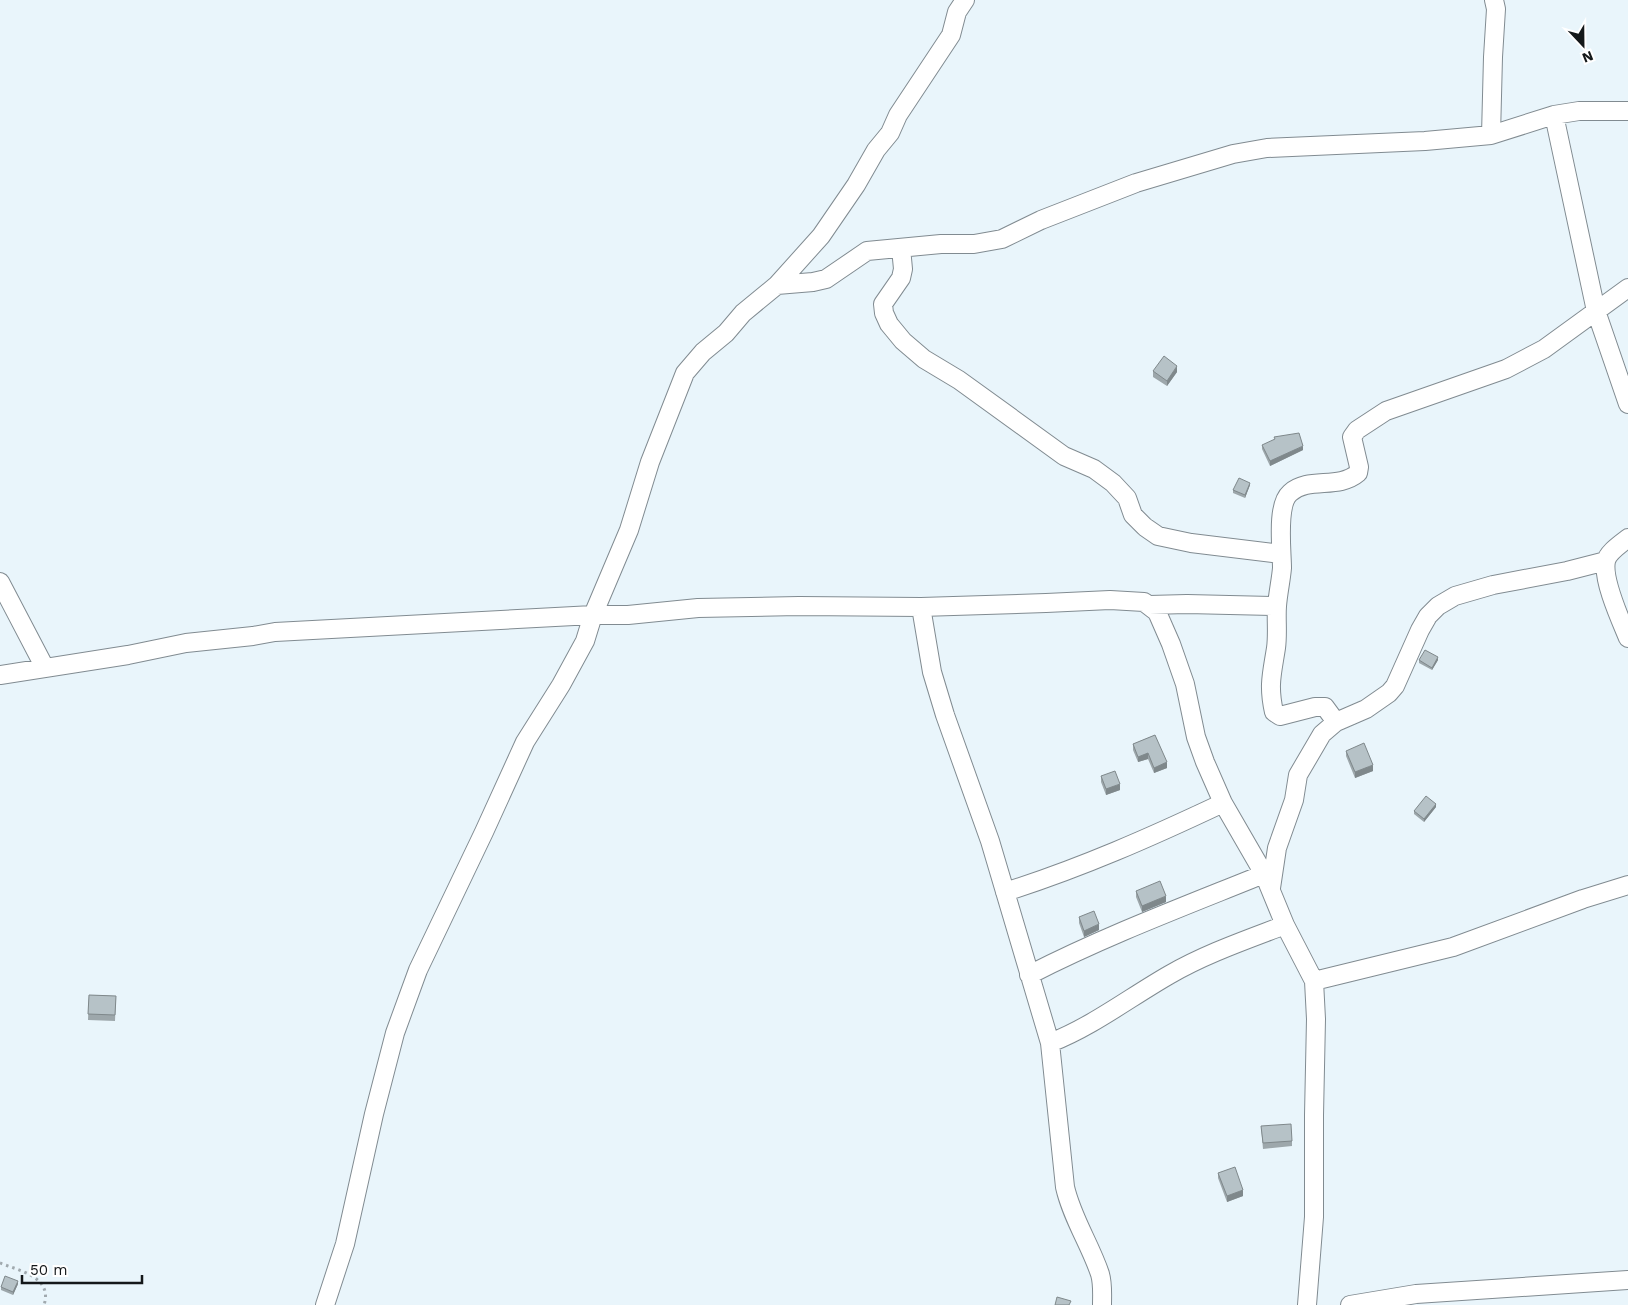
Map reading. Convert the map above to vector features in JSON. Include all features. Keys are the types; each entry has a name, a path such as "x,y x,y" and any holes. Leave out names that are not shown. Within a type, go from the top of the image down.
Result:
{"street":[{"path":"325,1305 345,1244 374,1114 395,1033 418,970 525,742 561,685 585,640 593,615 628,530 650,462 686,373 693,362 726,334 743,313 777,284 821,236 856,185 876,150 890,133 907,101 951,34 956,12 965,0"},
{"path":"1491,135 1496,9 1494,0"},
{"path":"777,284 812,282 826,279 867,251 941,244 974,244 1002,239 1041,220 1136,184 1233,154 1267,148 1425,141 1491,135 1554,115 1579,111 1628,111"},
{"path":"1554,115 1596,311 1628,404"},
{"path":"902,248 904,269 901,278 883,304 884,313 889,324 903,341 924,359 959,380 1064,456 1094,469 1113,483 1126,498 1133,515 1158,536 1190,543 1281,554"},
{"path":"1336,722 1325,707 1320,706 1280,716 1274,712 1270,692 1270,678 1276,647 1277,606 1282,567 1282,507 1288,494 1301,486 1336,483 1353,478 1358,473 1359,467 1352,437 1357,430 1386,411 1506,369 1544,349 1628,288"},
{"path":"1267,881 1282,831 1292,807 1298,775 1322,734 1336,722 1366,708 1396,686 1420,630 1428,616 1438,606 1455,596 1493,585 1567,571 1606,561 1614,550 1628,538"},
{"path":"1606,561 1607,577 1614,602 1628,638"},
{"path":"0,582 45,668"},
{"path":"0,675 128,655 186,643 275,632 593,615 628,615 716,608 921,606 1110,600 1144,602 1157,612 1172,644 1185,684 1196,737 1223,803 1267,881 1285,925 1314,981 1316,1019 1314,1217 1307,1305"},
{"path":"1148,605 1277,606"},
{"path":"921,606 932,672 945,715 990,841 1050,1043 1065,1186 1069,1205 1100,1275 1102,1305"},
{"path":"1005,892 1056,876 1106,857 1223,803"},
{"path":"1030,974 1069,954 1126,929 1267,881"},
{"path":"1314,981 1453,947 1583,899 1628,885"},
{"path":"1050,1043 1098,1020 1170,974 1201,958 1285,925"},
{"path":"1350,1305 1416,1294 1628,1280"}],"path":[{"path":"0,1264 34,1277 45,1287 46,1297 44,1305"}],"building":[{"path":"1164,356 1177,366 1167,381 1153,371"},
{"path":"1299,433 1303,446 1270,461 1262,445 1275,439 1274,437"},
{"path":"1239,478 1250,483 1245,495 1233,490"},
{"path":"1425,650 1438,657 1432,668 1419,660"},
{"path":"1155,735 1167,762 1154,768 1148,753 1138,757 1133,744"},
{"path":"1364,743 1373,765 1355,772 1346,751"},
{"path":"1115,771 1120,784 1106,789 1101,776"},
{"path":"1426,796 1436,804 1424,819 1414,811"},
{"path":"1160,881 1166,896 1142,906 1136,891"},
{"path":"1094,911 1099,924 1084,931 1079,917"},
{"path":"89,995 116,996 115,1015 88,1014"},
{"path":"1291,1124 1292,1141 1263,1143 1261,1126"},
{"path":"1235,1167 1243,1190 1227,1196 1218,1173"},
{"path":"5,1276 18,1281 13,1292 1,1287"},
{"path":"1057,1297 1071,1301 1069,1305 1055,1305"}]}
